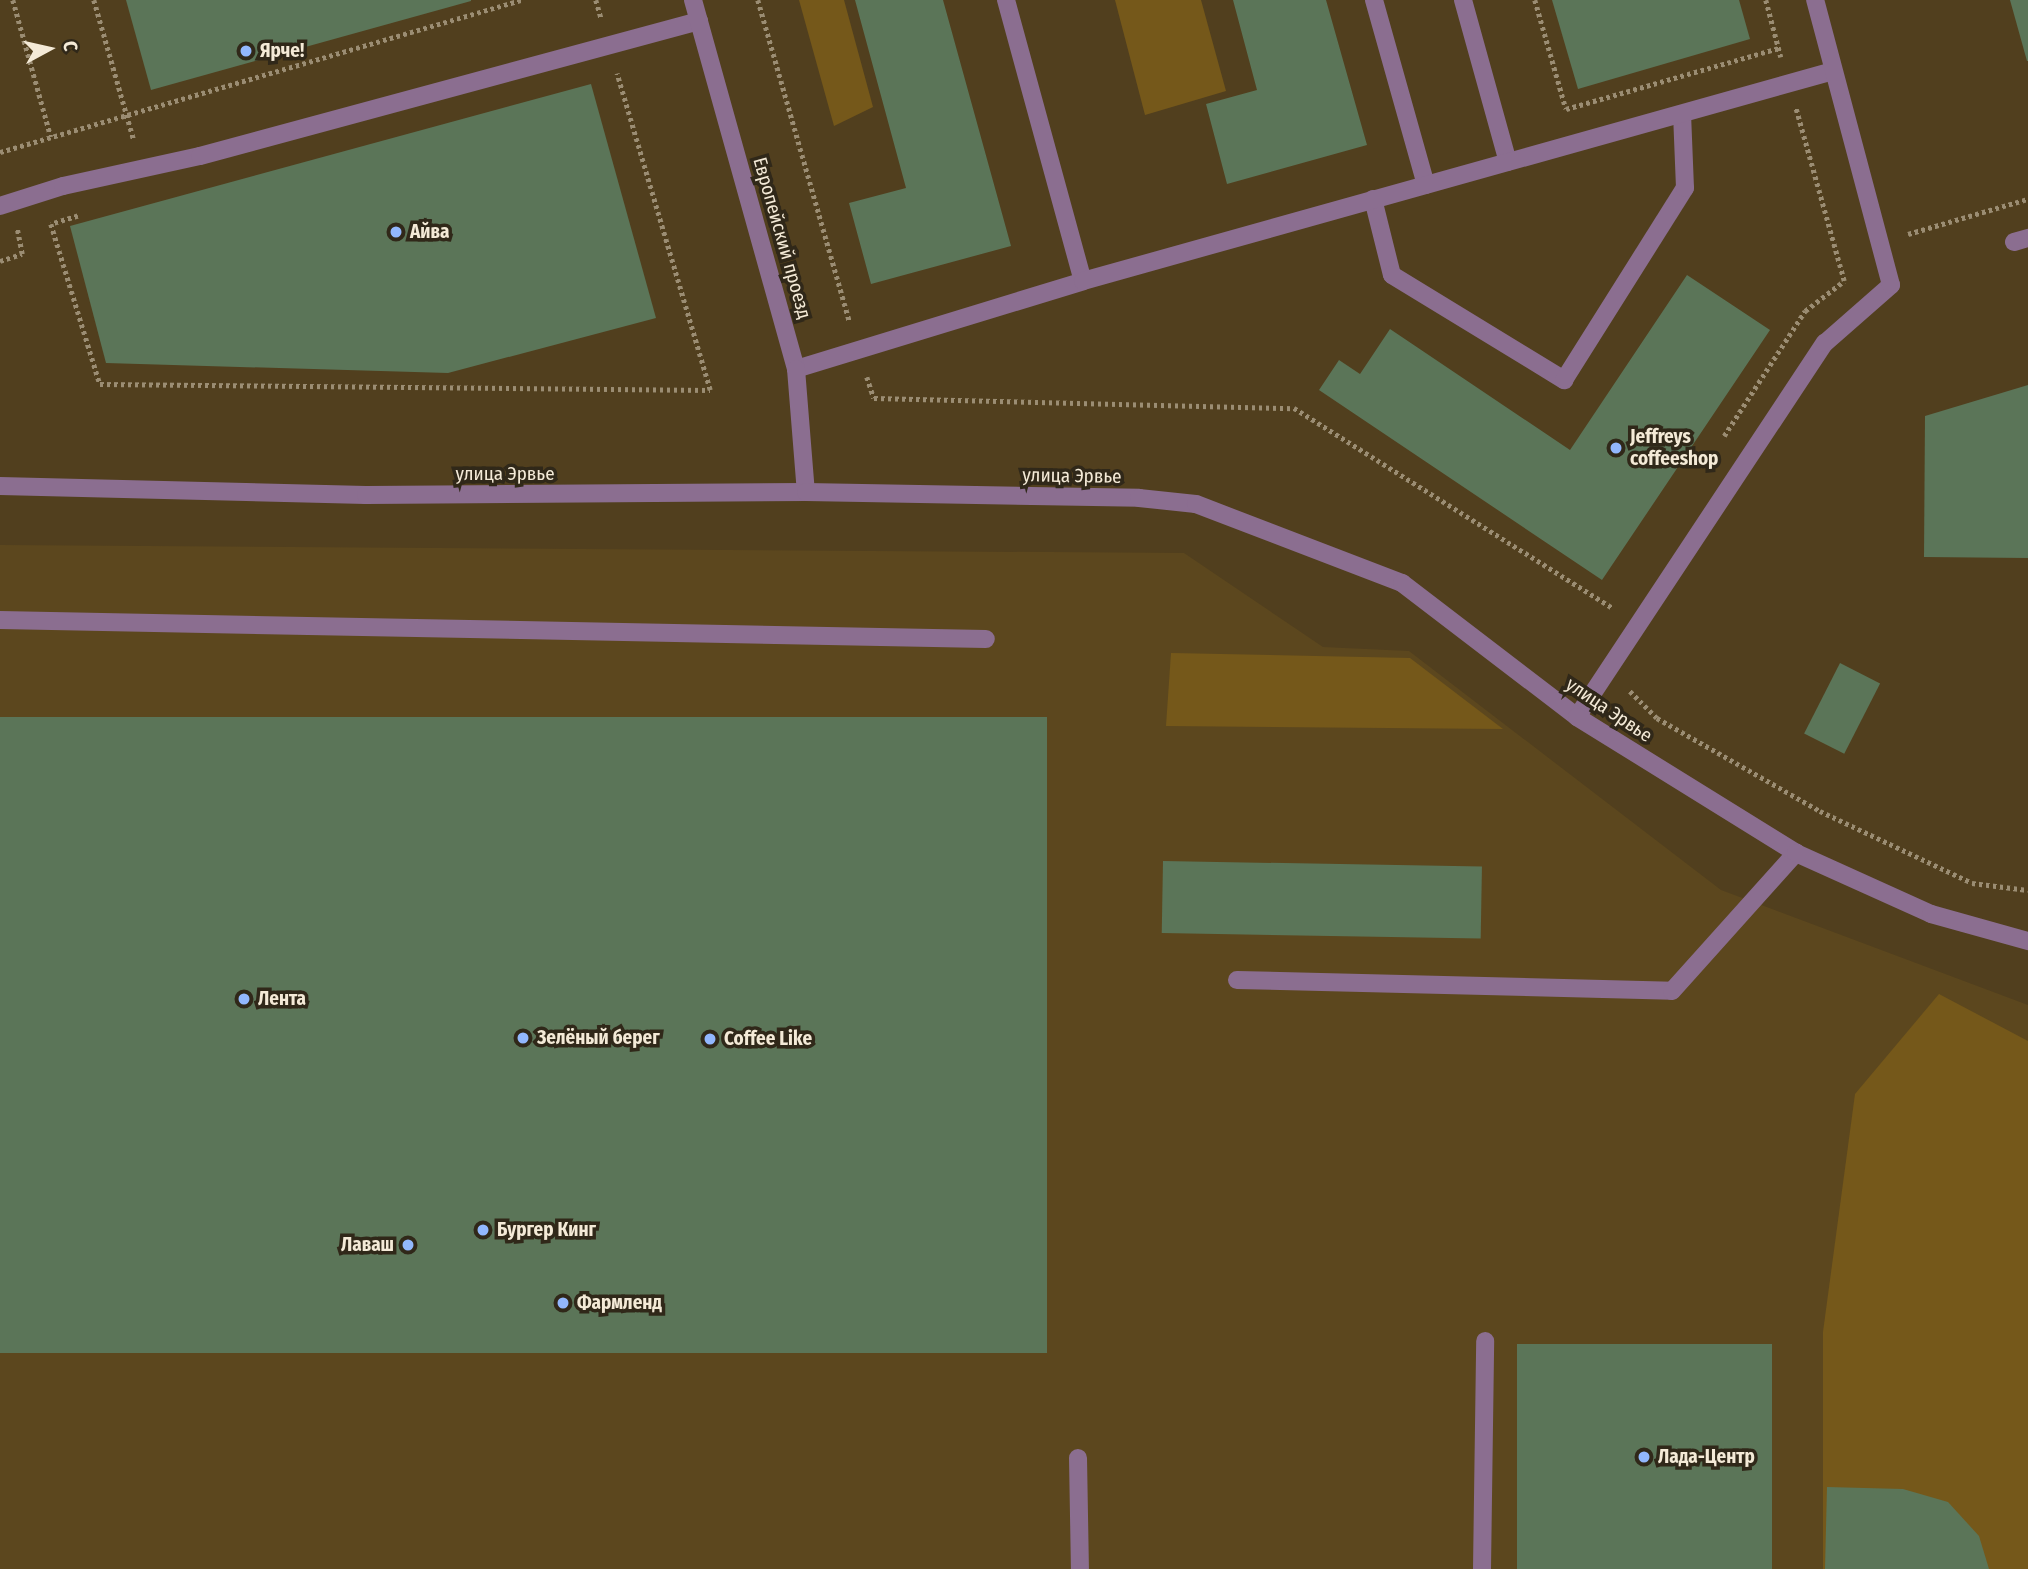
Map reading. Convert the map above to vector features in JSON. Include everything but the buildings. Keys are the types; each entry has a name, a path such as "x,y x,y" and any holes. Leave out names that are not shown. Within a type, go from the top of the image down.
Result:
{"street":[{"name":"Европейский проезд","path":"693,0 796,369 806,492"},
{"path":"1006,0 1083,281"},
{"path":"1374,0 1426,185"},
{"path":"1463,0 1508,162"},
{"path":"1577,716 1825,343 1891,285 1815,0"},
{"path":"0,206 142,167 200,156 699,21"},
{"path":"796,369 1083,281 1833,71"},
{"path":"1373,199 1392,275 1564,380 1685,188 1682,114"},
{"name":"улица Эрвье","path":"0,486 366,495 806,492 1139,498 1196,504 1402,583 1577,716 1796,853 1931,914 2028,941"},
{"path":"0,620 986,639"},
{"path":"1237,980 1672,991 1796,853"},
{"path":"1482,1569 1485,1341"},
{"path":"1079,1458 1080,1569"}],"path":[{"path":"13,0 51,137"},
{"path":"94,0 142,167"},
{"path":"0,152 521,0"},
{"path":"88,213 51,224 100,384 709,390 596,0"},
{"path":"758,0 858,351 874,398 1294,408 1612,610"},
{"path":"1535,0 1566,108 1779,48"},
{"path":"1716,449 1805,311 1844,281 1766,0"},
{"path":"1839,256 2028,199"},
{"path":"1619,598 1612,610 1608,669 1657,718 1820,811 1972,883 2028,890"}],"shaded area":[{"path":"799,0 844,0 873,107 834,126"},
{"path":"1115,0 1201,0 1226,91 1145,115"},
{"path":"0,545 1184,553 1323,647 1409,651 1721,890 2028,1005 2028,1569 0,1569"},
{"path":"1171,653 1410,658 1503,729 1166,726"},
{"path":"1939,994 2028,1041 2028,1569 1823,1569 1823,1332 1855,1094"}],"place":[{"name":"Ярче!","path":"246,51"},
{"name":"Айва","path":"396,232"},
{"name":"Jeffreys coffeeshop","path":"1616,448"},
{"name":"Лента","path":"244,999"},
{"name":"Зелёный берег","path":"523,1038"},
{"name":"Coffee Like","path":"710,1039"},
{"name":"Бургер Кинг","path":"483,1230"},
{"name":"Лаваш","path":"408,1245"},
{"name":"Фармленд","path":"563,1303"},
{"name":"Лада-Центр","path":"1644,1457"}]}
